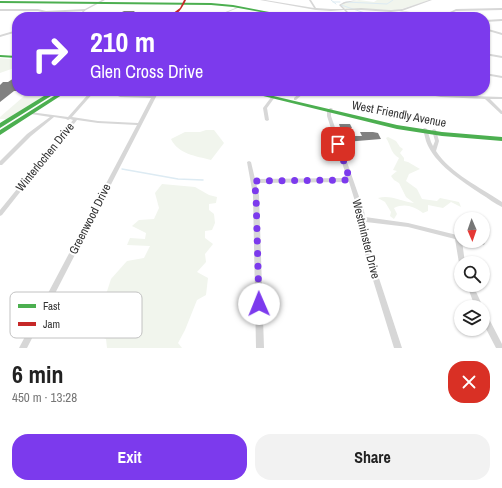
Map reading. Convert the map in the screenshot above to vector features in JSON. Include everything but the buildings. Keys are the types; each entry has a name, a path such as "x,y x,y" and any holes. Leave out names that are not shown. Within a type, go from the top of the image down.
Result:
{"main road":[{"path":"178,12 185,1"},
{"path":"0,2 185,1 217,4 268,12"},
{"path":"0,56 12,57"},
{"path":"0,126 48,96"},
{"path":"0,133 57,96"},
{"name":"West Friendly Avenue","path":"268,96 435,132 502,139"},
{"name":"West Friendly Avenue","path":"282,96 330,110"},
{"name":"West Friendly Avenue","path":"435,132 502,135"}],"street":[{"path":"261,0 316,9 408,12"},
{"path":"310,0 316,9"},
{"path":"347,10 340,6 340,4 356,0"},
{"path":"399,11 431,0"},
{"path":"82,12 102,1"},
{"path":"226,12 238,7"},
{"path":"451,12 456,10 502,9"},
{"path":"0,10 38,10 42,12"},
{"path":"65,12 85,10"},
{"path":"490,21 502,20"},
{"path":"490,30 502,34"},
{"path":"0,36 12,32"},
{"path":"490,55 502,57"},
{"path":"490,75 502,77"},
{"path":"68,119 89,96"},
{"path":"120,96 153,98"},
{"path":"295,99 298,96"},
{"path":"441,96 502,98"},
{"path":"267,120 265,108 272,97"},
{"path":"486,97 502,113"},
{"name":"Greenwood Drive","path":"52,292 153,98"},
{"name":"Westminster Drive","path":"330,110 328,116 361,211 368,254 398,348"},
{"path":"31,113 75,120 139,124"},
{"path":"0,164 29,135 53,116"},
{"name":"Winterlochen Drive","path":"0,214 75,120"},
{"path":"425,130 426,139 434,150 435,155 441,162 502,205"},
{"path":"434,150 438,140 435,132"},
{"path":"250,162 256,195 260,348"},
{"path":"254,181 350,180"},
{"path":"362,219 408,226 454,237"},
{"path":"490,329 500,348"},
{"name":"Greenwood Drive","path":"23,348 28,338"}],"shaded area":[{"path":"359,0 374,2 377,0 430,0 398,10 346,9 341,6 343,3"},
{"path":"0,58 12,59 12,69 0,73"},
{"path":"24,96 44,96 7,119 0,119 0,117"},
{"path":"214,130 224,143 211,160 188,154 178,148 171,139 185,132 200,132"},
{"path":"388,137 396,141 403,149 400,153 404,158 404,161 420,169 409,174 406,181 417,189 422,199 437,201 440,198 459,202 461,207 451,202 443,208 428,205 428,211 423,213 412,207 398,206 394,208 397,214 394,219 390,216 391,212 385,202 378,198 387,197 414,203 406,197 399,183 391,176 397,171 393,170 399,158 392,151 386,138"},
{"path":"162,184 195,187 209,195 217,197 216,203 209,204 209,210 214,214 215,223 212,230 205,231 205,238 213,244 205,254 206,262 197,272 208,278 206,295 197,300 178,343 182,348 107,348 106,339 104,338 142,338 142,292 107,292 111,279 127,261 144,258 150,246 127,245 130,238 145,239 146,233 132,226 139,220 154,219 159,208 155,193"}],"waterway":[{"path":"346,2 387,4 393,0"},
{"path":"334,2 340,2"},
{"path":"341,5 362,12"},
{"path":"122,169 178,179 203,180"}],"traffic: fast":[{"path":"0,2 211,4 233,6 266,12"},
{"path":"0,56 12,57"},
{"path":"0,126 48,96"},
{"path":"0,133 57,96"},
{"path":"267,96 397,127 442,134 502,139"}],"traffic: jam":[{"path":"176,12 181,8 185,0"}],"route":[{"path":"259,304 256,189 254,181 350,180 338,144"}]}
